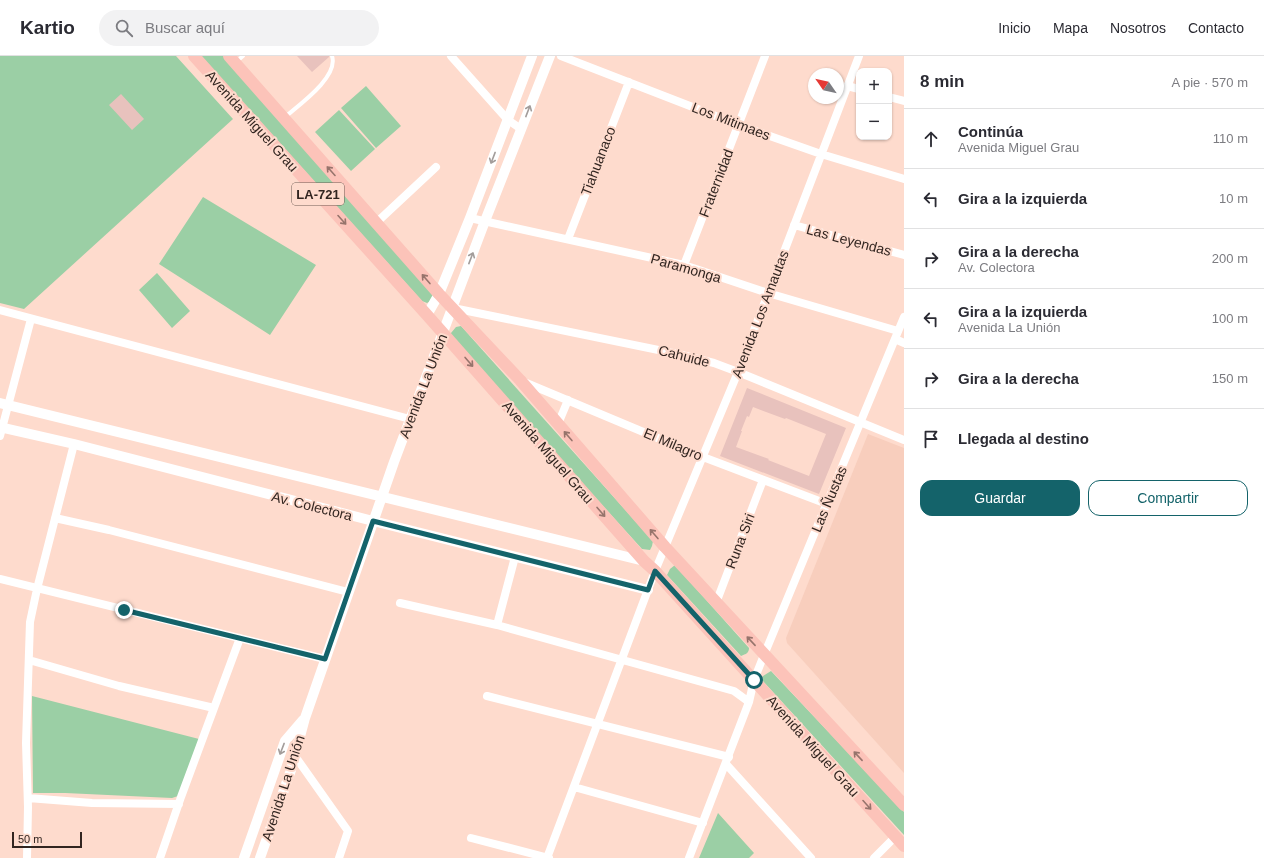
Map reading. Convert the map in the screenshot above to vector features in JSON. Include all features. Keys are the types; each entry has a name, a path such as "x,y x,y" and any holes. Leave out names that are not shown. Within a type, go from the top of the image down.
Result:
{"main road":[{"name":"Avenida Miguel Grau","path":"194,56 427,315 644,561 655,571 904,846"},
{"name":"Avenida Miguel Grau","path":"235,58 284,118 439,294 520,380 665,547 904,805"}],"street":[{"path":"451,56 508,120 521,129"},
{"name":"Avenida La Unión","path":"427,315 439,294 470,218 532,56"},
{"name":"Avenida La Unión","path":"260,858 295,756 305,718 382,496 485,221 550,56"},
{"name":"Los Mitimaes","path":"561,56 821,154 904,179"},
{"name":"Fraternidad","path":"684,265 765,56"},
{"name":"Avenida Los Amautas","path":"548,858 655,571 738,372 859,56"},
{"name":"Tiahuanaco","path":"568,240 629,82"},
{"path":"847,86 856,88"},
{"path":"892,98 904,101"},
{"path":"376,222 436,167"},
{"name":"Paramonga","path":"470,218 684,265 896,335 904,343"},
{"name":"Las Leyendas","path":"794,225 904,255"},
{"name":"Cahuide","path":"453,308 678,354 714,363 904,440"},
{"path":"0,310 410,419"},
{"name":"Las Ñustas","path":"689,858 749,702 754,680 904,317"},
{"path":"1,430 4,404 32,318"},
{"name":"El Milagro","path":"520,380 703,457 827,504"},
{"path":"558,424 568,400"},
{"name":"Av. Colectora","path":"4,404 644,561"},
{"name":"Av. Colectora","path":"1,430 74,444 648,590"},
{"path":"27,858 28,798 26,743 30,622 74,444"},
{"name":"Runa Siri","path":"716,603 764,480"},
{"path":"55,518 109,530 348,592"},
{"path":"497,626 515,557"},
{"path":"0,579 325,659"},
{"path":"400,603 497,626 734,691 749,702"},
{"path":"160,858 240,638"},
{"path":"28,660 119,686 214,708"},
{"path":"487,696 598,724 727,760 811,858"},
{"name":"Avenida La Unión","path":"244,858 285,741 305,718"},
{"path":"295,756 348,831 339,858"},
{"path":"574,787 703,823"},
{"path":"28,798 92,803 179,804"},
{"path":"874,858 896,836"},
{"path":"471,838 548,858"}],"lane":[{"path":"284,118 321,85 328,76 333,64 332,56"}],"shaded area":[{"path":"868,434 904,448 904,773 787,643 786,638"}],"green space":[{"path":"0,56 176,56 233,119 24,309 0,303"},
{"path":"201,56 224,56 435,293 431,301 427,303 422,301"},
{"path":"366,86 401,126 376,148 341,108"},
{"path":"339,110 375,149 351,171 315,132"},
{"path":"203,197 316,265 270,335 159,264"},
{"path":"157,273 190,311 172,328 139,290"},
{"path":"461,326 653,541 650,550 642,549 451,338 451,333 456,327"},
{"path":"675,565 749,648 747,653 741,656 667,575 670,569"},
{"path":"771,671 904,812 904,835 762,680 763,676"},
{"path":"32,696 199,739 178,796 172,798 33,793"},
{"path":"718,813 754,853 749,858 699,858"}],"building":[{"path":"297,56 329,56 329,57 312,72"},
{"path":"121,94 144,119 132,130 109,105"},
{"path":"747,388 846,428 819,494 720,456","holes":["753,407 785,419 786,418 826,434 809,476 736,447 747,416 749,417"]}],"route":[{"path":"124,610 325,659 373,521 648,590 655,571 754,680"}]}
